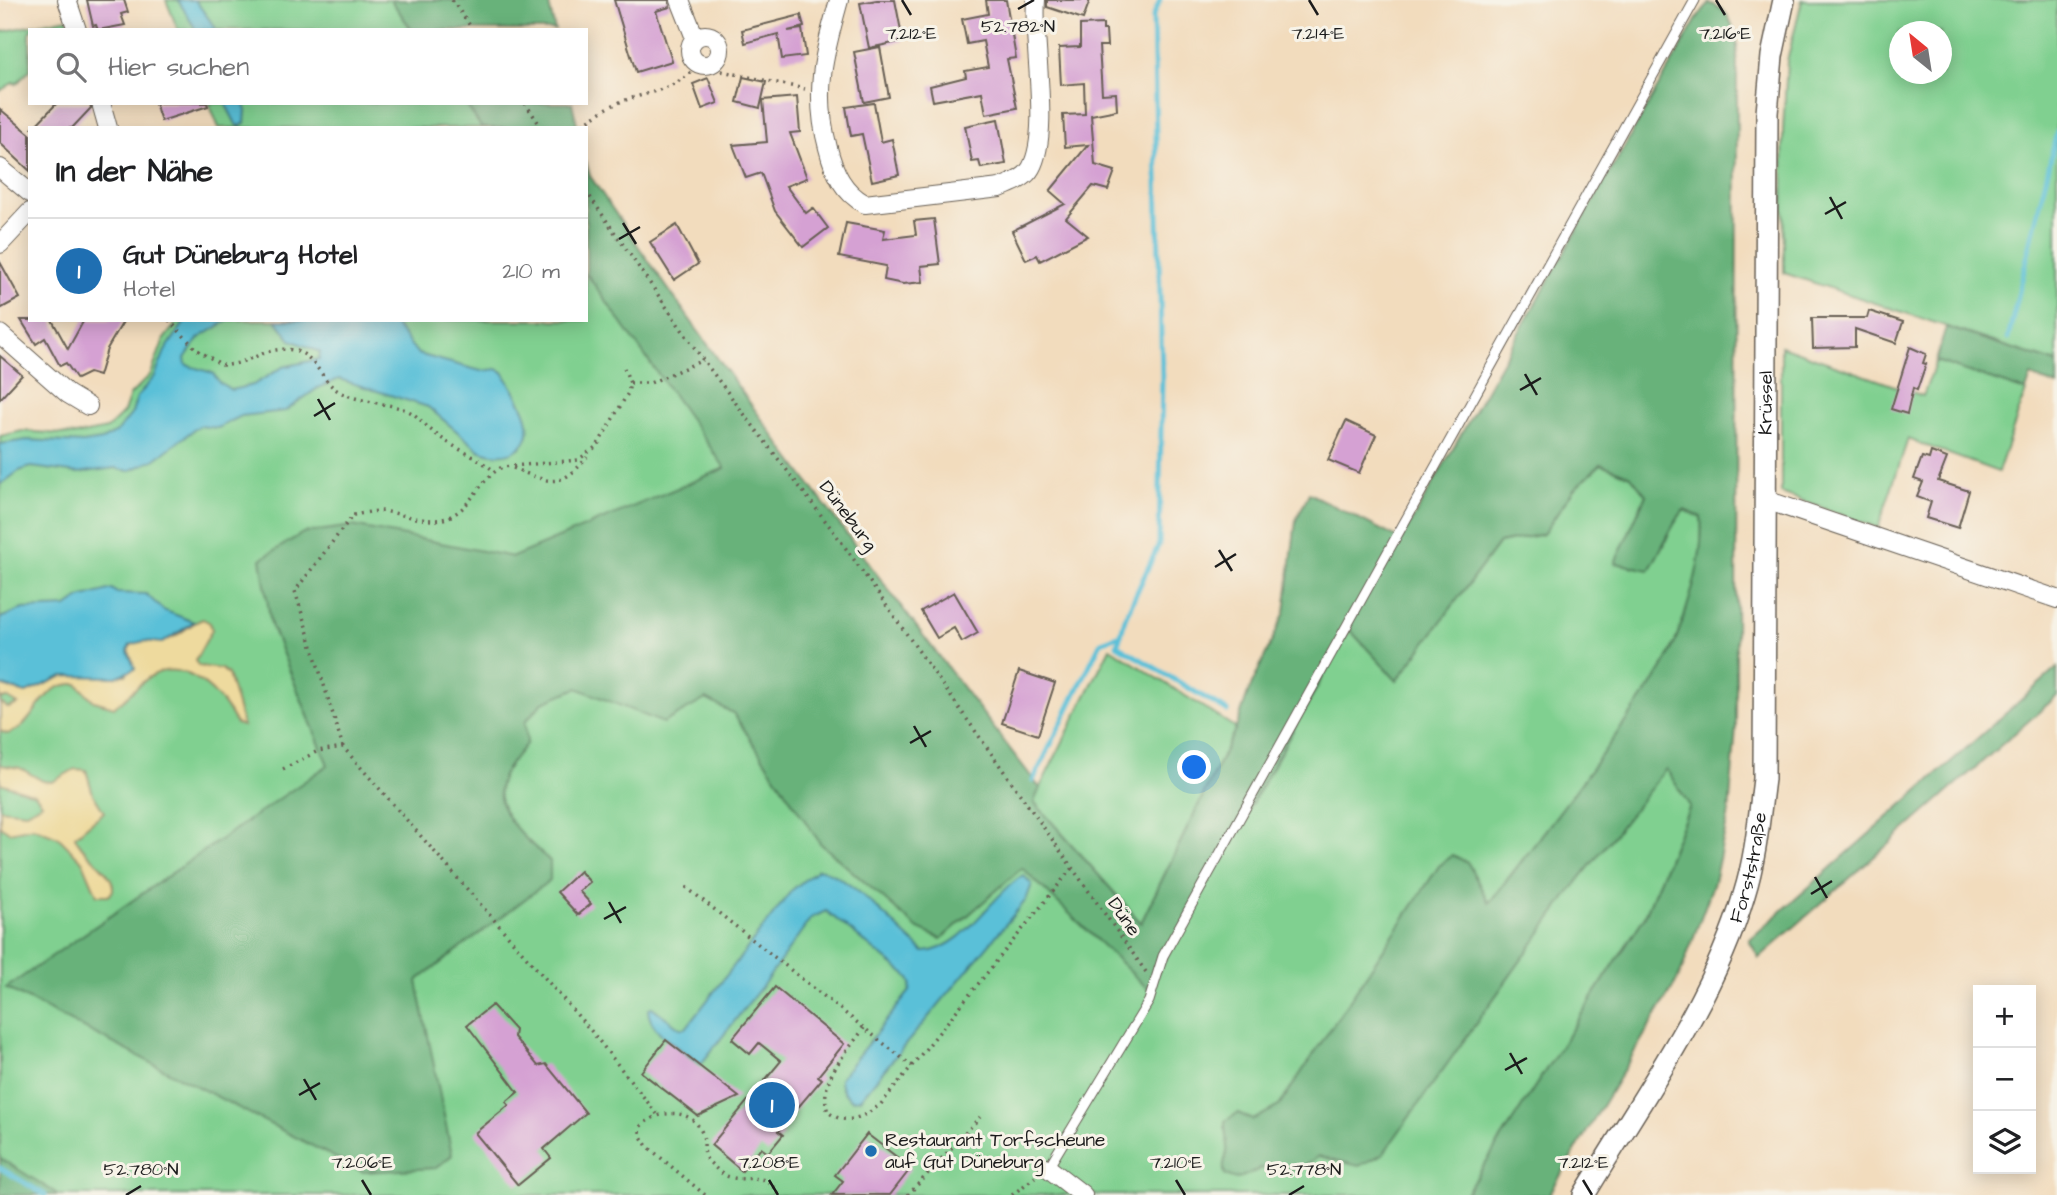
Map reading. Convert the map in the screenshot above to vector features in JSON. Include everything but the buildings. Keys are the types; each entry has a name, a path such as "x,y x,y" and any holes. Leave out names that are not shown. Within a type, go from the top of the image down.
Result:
{"street":[{"path":"67,0 76,28"},
{"path":"680,0 695,38 690,51 705,63 719,55 717,41 704,35 695,38"},
{"path":"839,0 823,59 819,92 821,121 831,159 845,189 865,204 1000,188 1016,181 1030,170 1037,152 1035,0"},
{"name":"Krüssel","path":"1766,500 1767,113 1772,56 1784,0"},
{"path":"102,105 107,126"},
{"path":"0,168 28,191"},
{"path":"0,244 28,214"},
{"path":"0,334 68,394 88,407"},
{"path":"1766,500 2057,599"},
{"name":"Forststraße","path":"1584,1195 1699,1001 1723,954 1745,894 1755,850 1764,779 1766,500"},
{"path":"1048,1168 1083,1195"}],"lane":[{"path":"1048,1168 1149,1001 1170,944 1695,0"}],"path":[{"path":"452,0 472,28"},
{"path":"580,126 618,103 671,85 705,63 718,70 819,92"},
{"path":"526,105 541,126"},
{"name":"Düneburg","path":"588,194 703,360 841,540 1072,868"},
{"path":"170,322 196,349 222,365 248,361 268,349 294,350 311,358 331,386 373,404 405,410 417,416 431,431 494,471"},
{"path":"630,383 650,383 703,360"},
{"path":"511,467 545,482 558,482 570,475 589,454 628,393 630,383 624,368"},
{"path":"589,454 578,460 494,471 460,511 447,519 428,519 378,511 353,515 295,591 344,747 592,1032 657,1114"},
{"path":"283,769 318,751 344,747"},
{"path":"864,1028 827,1082 825,1103 834,1116 855,1119 881,1104 1072,868"},
{"name":"Düne","path":"1072,868 1146,971 1155,979"},
{"path":"686,887 912,1066"},
{"path":"705,1195 663,1161 640,1136 640,1127 657,1114 670,1112 694,1123 703,1134 705,1157 724,1175 761,1178 775,1188 779,1195"},
{"path":"908,1195 980,1117"},
{"path":"1012,1195 1048,1168"}],"green space":[{"path":"166,0 391,0 411,28 177,28"},
{"path":"391,0 548,0 555,28 411,28"},
{"path":"1802,0 2057,0 2057,363 1784,273 1783,131 1787,61"},
{"path":"1709,3 1721,9 1728,17 1737,40 1736,728 1729,813 1714,882 1679,977 1549,1195 1465,1195 1645,916 1690,806 1666,769 1574,886 1383,1154 1359,1166 1318,1156 1300,1170 1263,1168 1237,1179 1225,1175 1224,1171 1227,1152 1225,1121 1238,1113 1253,1120 1279,1106 1439,866 1453,855 1468,863 1489,903 1587,775 1664,665 1680,628 1695,580 1701,548 1701,517 1684,510 1649,570 1615,563 1646,495 1631,476 1601,464 1574,489 1543,534 1499,543 1397,681 1349,629 1148,989 1022,868 941,939 918,929 820,843 733,713 706,699 663,723 577,688 543,702 525,722 527,743 506,770 500,787 500,799 512,823 550,861 550,880 417,981 452,1155 436,1168 363,1172 6,988 328,765 271,625 261,559 303,533 353,526 513,557 725,468 588,276 588,168 590,176 644,254 754,408 1040,788 1034,802 1141,923 1236,728 1248,693 1285,612 1296,520 1309,493 1401,540 1698,17"},
{"path":"68,18 68,28 28,28 28,72 16,84 14,82 0,91 0,32"},
{"path":"210,105 466,105 481,126 218,126"},
{"path":"466,105 572,105 578,126 481,126"},
{"path":"588,276 726,468 1148,988 1350,629 1397,681 1499,543 1543,534 1574,489 1601,464 1631,476 1646,495 1616,563 1664,546 1672,524 1684,510 1701,516 1701,547 1691,596 1670,654 1642,700 1489,903 1574,886 1666,768 1690,806 1645,916 1465,1195 0,1195 0,436 22,431 76,435 107,429 124,412 130,395 151,374 164,339 177,322 588,322"},
{"path":"1946,327 2057,363 2057,386 2031,376 2026,391 1936,361"},
{"path":"1781,346 1923,396 1936,361 2026,391 1998,472 1908,439 1878,528 1781,493"},
{"path":"1110,648 1236,728 1141,923 1033,801"},
{"path":"2057,668 2057,696 1759,958 1749,940"},
{"path":"0,1158 59,1195 0,1195"}],"sand":[{"path":"203,619 210,623 212,630 195,661 199,666 221,669 228,674 243,726 236,724 213,692 191,675 166,671 148,678 114,707 94,701 77,684 64,685 46,697 18,729 7,734 0,731 0,702 8,708 18,704 8,698 0,699 0,685 26,693 63,676 126,675 133,662 128,650 131,645 140,641 169,639"},
{"path":"0,765 20,768 43,781 52,782 75,769 86,770 93,794 104,812 75,836 84,850 109,876 113,890 110,895 97,895 83,862 58,837 33,827 9,832 0,826 0,809 26,812 42,803 35,794 0,783"}],"water":[{"path":"178,0 195,0 216,28 195,28"},
{"path":"226,105 244,105 245,123 240,126 236,124"},
{"path":"185,322 226,322 199,338 185,358 186,365 213,373 219,382 231,390 253,385 283,367 319,359 320,352 291,340 278,322 393,322 418,354 481,371 497,369 503,372 525,412 528,433 525,442 516,450 502,454 488,453 479,450 428,407 339,379 318,388 285,411 241,416 218,428 199,426 154,460 129,471 115,468 78,473 31,467 19,471 0,485 0,444 27,440 83,443 102,440 117,432 132,413 137,397 155,376 165,351"},
{"path":"112,589 117,593 146,594 163,610 194,622 162,643 144,641 130,645 128,651 135,669 116,677 63,676 26,693 0,685 0,618 23,609 67,607 80,598"},
{"path":"818,869 831,873 859,892 924,952 939,949 965,932 1023,875 1032,884 1026,900 860,1099 852,1100 847,1096 840,1078 910,991 911,983 908,977 826,911 811,918 701,1064 661,1034 654,1026 648,1010 652,1007 680,1028 686,1028 792,890"}],"waterway":[{"path":"1033,781 1101,642 1121,635 1125,618 1159,544 1162,376 1153,17 1160,0"},
{"path":"2008,338 2057,132"},
{"path":"1121,635 1117,645 1227,711"},
{"path":"0,1168 45,1195"}],"place":[{"name":"Gut Düneburg Hotel","path":"772,1105"},
{"name":"Restaurant Torfscheune auf Gut Düneburg","path":"871,1151"}]}
